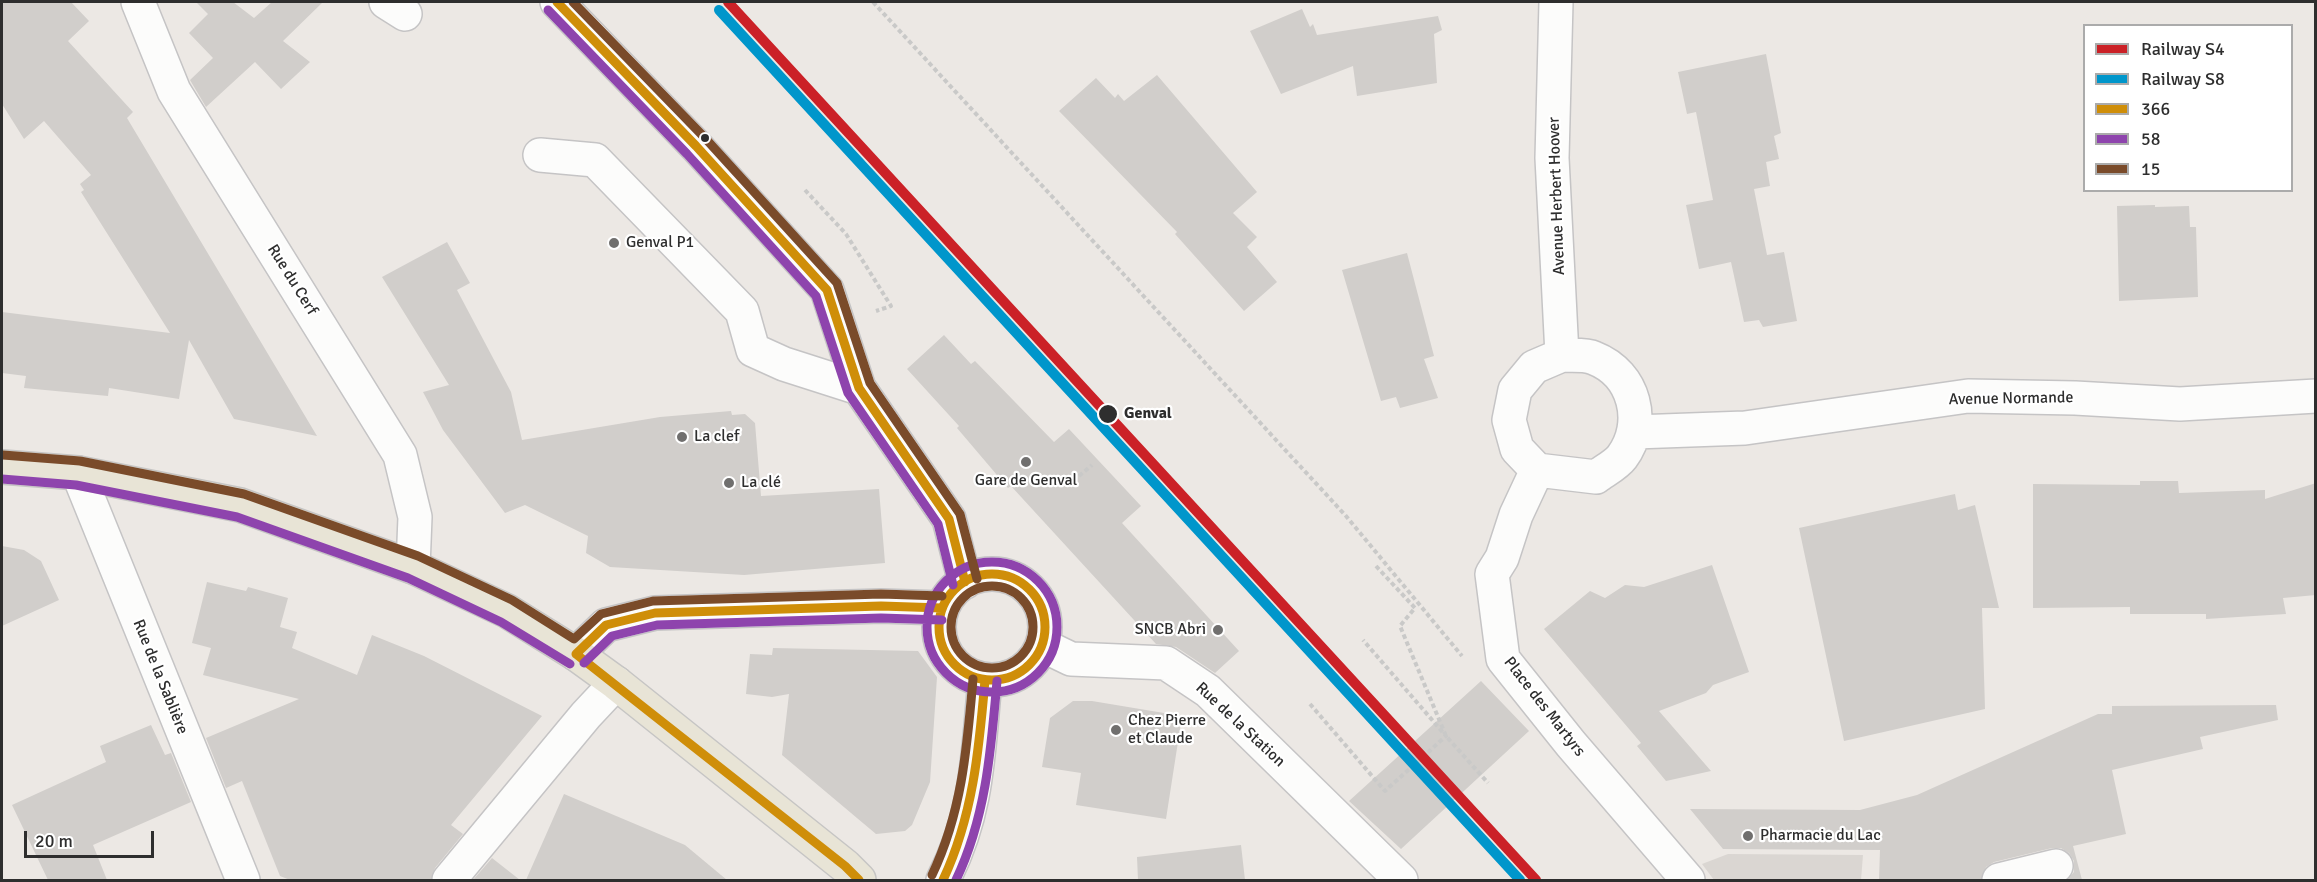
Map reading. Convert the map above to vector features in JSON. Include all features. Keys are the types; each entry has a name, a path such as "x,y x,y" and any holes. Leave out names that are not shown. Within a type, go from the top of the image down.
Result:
{"main road":[{"path":"2,467 78,473 240,505 413,567 507,611 576,654 616,683 845,866 859,880"}],"street":[{"name":"Rue du Cerf","path":"138,2 174,91 400,455 415,517 413,567"},
{"path":"557,2 696,146 827,290 859,388 950,519 965,582"},
{"name":"Avenue Herbert Hoover","path":"1557,2 1552,158 1562,355"},
{"path":"540,155 595,160 742,311 753,350 784,364 859,388"},
{"path":"1562,355 1593,357 1619,374 1634,401 1635,432 1621,459 1596,477 1537,470 1517,449 1509,420 1515,390 1534,367 1562,355"},
{"name":"Avenue Normande","path":"1635,432 1745,428 1968,396 2075,398 2180,404 2316,396"},
{"name":"Place des Martyrs","path":"1537,470 1516,515 1502,558 1492,574 1503,659 1571,744 1688,880"},
{"name":"Rue de la Sablière","path":"78,473 243,880"},
{"path":"989,574 1006,575 1022,582 1035,595 1043,610 1045,627 1042,645 1034,660 1020,672 1003,678 985,680 968,674 944,651 939,627 942,609 949,595 965,582 989,574"},
{"path":"576,654 606,625 655,613 881,606 942,609"},
{"name":"Rue de la Station","path":"1042,645 1071,659 1166,663 1208,691 1401,880"},
{"path":"943,880 959,850 974,800 985,680"},
{"path":"449,880 586,715 616,683"},
{"path":"1999,880 2056,866"}],"path":[{"path":"873,2 1338,507 1453,646"},
{"path":"805,190 846,234 891,306 873,312"},
{"path":"1079,476 1092,465"},
{"path":"1376,566 1415,609 1400,626 1446,736"},
{"path":"1364,640 1488,783"},
{"path":"1310,704 1385,791 1446,736"}],"shaded area":[{"path":"1728,854 1863,855 1861,880 1714,880 1702,864"}],"building":[{"path":"2,2 71,2 89,21 68,41 133,112 127,118 317,436 234,419 189,340 179,399 109,388 108,396 24,388 26,376 2,373 2,312 170,333 81,192 84,190 80,184 91,175 44,121 24,139 2,104"},
{"path":"196,2 233,2 254,18 272,2 323,2 283,41 310,62 281,89 255,62 206,107 190,80 213,58 189,33 208,14"},
{"path":"1302,9 1310,27 1313,24 1317,35 1438,16 1442,30 1434,34 1437,83 1357,96 1353,66 1281,94 1250,31"},
{"path":"1766,54 1781,133 1774,136 1779,159 1766,162 1770,186 1754,189 1767,255 1784,252 1797,321 1763,327 1759,320 1744,322 1731,262 1699,269 1686,205 1713,200 1696,112 1687,114 1678,72"},
{"path":"1157,75 1257,192 1233,213 1257,237 1247,247 1277,282 1244,311 1175,234 1177,232 1059,111 1096,78 1115,98 1118,94 1124,101"},
{"path":"2155,205 2155,207 2189,206 2190,227 2196,227 2198,297 2119,301 2117,206"},
{"path":"447,242 470,283 457,290 511,392 522,440 660,417 731,411 732,415 745,414 755,423 761,496 879,489 885,563 744,575 610,567 586,553 588,536 525,505 505,513 443,430 423,392 449,385 382,277"},
{"path":"1407,253 1434,356 1424,359 1438,398 1400,408 1396,397 1381,401 1342,270"},
{"name":"Gare de Genval","path":"944,335 971,364 975,361 1054,442 1069,429 1141,506 1122,523 1239,651 1215,673 1176,647 1156,644 1011,486 1008,488 957,428 959,426 907,369"},
{"path":"2140,481 2178,481 2179,493 2265,490 2265,499 2316,483 2316,595 2283,598 2286,614 2206,619 2206,614 2130,614 2130,607 2033,608 2033,484 2140,485"},
{"path":"1955,494 1958,510 1975,505 1999,608 1982,608 1985,709 1844,741 1799,528"},
{"path":"2,546 24,550 41,561 59,600 2,626"},
{"path":"1712,565 1749,672 1713,685 1706,693 1659,711 1711,771 1666,781 1637,746 1641,743 1544,629 1590,591 1605,598 1625,585 1644,587"},
{"path":"207,582 246,591 248,587 288,598 280,627 297,632 292,648 357,675 372,635 424,656 542,716 451,825 463,834 435,868 431,880 290,880 280,876 242,781 226,788 206,738 299,699 203,675 211,648 192,643"},
{"path":"773,648 918,651 937,677 930,782 912,825 905,831 876,834 782,755 789,694 772,697 746,694 750,654 772,655"},
{"path":"1481,681 1529,731 1401,849 1349,801"},
{"path":"1073,701 1092,701 1182,716 1166,819 1076,805 1081,773 1042,767 1050,718"},
{"path":"2276,705 2278,720 2200,737 2203,749 2112,770 2126,834 2073,846 2082,880 2067,880 2074,872 2074,861 2069,853 2061,848 2052,848 1994,862 1986,867 1981,880 1879,880 1880,850 1723,849 1690,809 1860,810 1917,795 2098,714 2112,714 2112,706"},
{"path":"151,725 165,755 171,753 191,802 93,845 107,880 48,880 12,805 106,762 100,746"},
{"path":"564,794 685,845 727,880 526,880"},
{"path":"1241,845 1245,880 1138,880 1137,857"},
{"path":"492,858 520,880 473,880"}],"rail line":[{"name":"S4","path":"728,2 1536,880"},
{"name":"S8","path":"719,10 1520,880"}],"transit line":[{"name":"366","path":"557,2 696,146 827,290 859,388 949,519 965,582"},
{"name":"15","path":"573,2 705,138 837,283 870,383 960,514 977,579"},
{"name":"58","path":"548,10 687,154 816,296 848,393 938,524 953,585"},
{"name":"15","path":"3,455 80,461 244,494 418,556 512,600 574,639 601,614 653,601 881,594 942,596"},
{"name":"58","path":"2,479 76,485 237,517 408,578 501,622 570,664"},
{"name":"58","path":"992,562 1017,567 1038,581 1052,602 1057,627 1052,652 1038,673 1017,687 992,692 967,687 946,673 932,652 927,627 932,602 946,581 967,567 992,562"},
{"name":"366","path":"992,574 1012,578 1029,590 1041,607 1045,627 1041,647 1029,664 1012,676 992,680 972,676 955,664 943,647 939,627 943,607 955,590 972,578 992,574"},
{"name":"15","path":"992,586 1008,589 1021,598 1030,611 1033,627 1030,643 1021,656 1008,665 992,668 976,665 963,656 954,643 951,627 954,611 963,598 976,589 992,586"},
{"name":"366","path":"576,654 606,625 655,613 881,606 942,608"},
{"name":"58","path":"584,663 612,636 657,625 881,618 942,620"},
{"name":"366","path":"576,654 845,866 859,880"},
{"name":"15","path":"932,875 957,803 962,779 973,679"},
{"name":"366","path":"943,880 968,807 977,757 985,680"},
{"name":"58","path":"956,880 981,808 986,783 997,681"}],"place":[{"name":"Genval P1","path":"614,243"},
{"name":"Genval","path":"1108,414"},
{"name":"La clef","path":"682,437"},
{"name":"Gare de Genval","path":"1026,462"},
{"name":"La clé","path":"729,483"},
{"name":"SNCB Abri","path":"1218,630"},
{"name":"Chez Pierre et Claude","path":"1116,730"},
{"name":"Pharmacie du Lac","path":"1748,836"}]}
